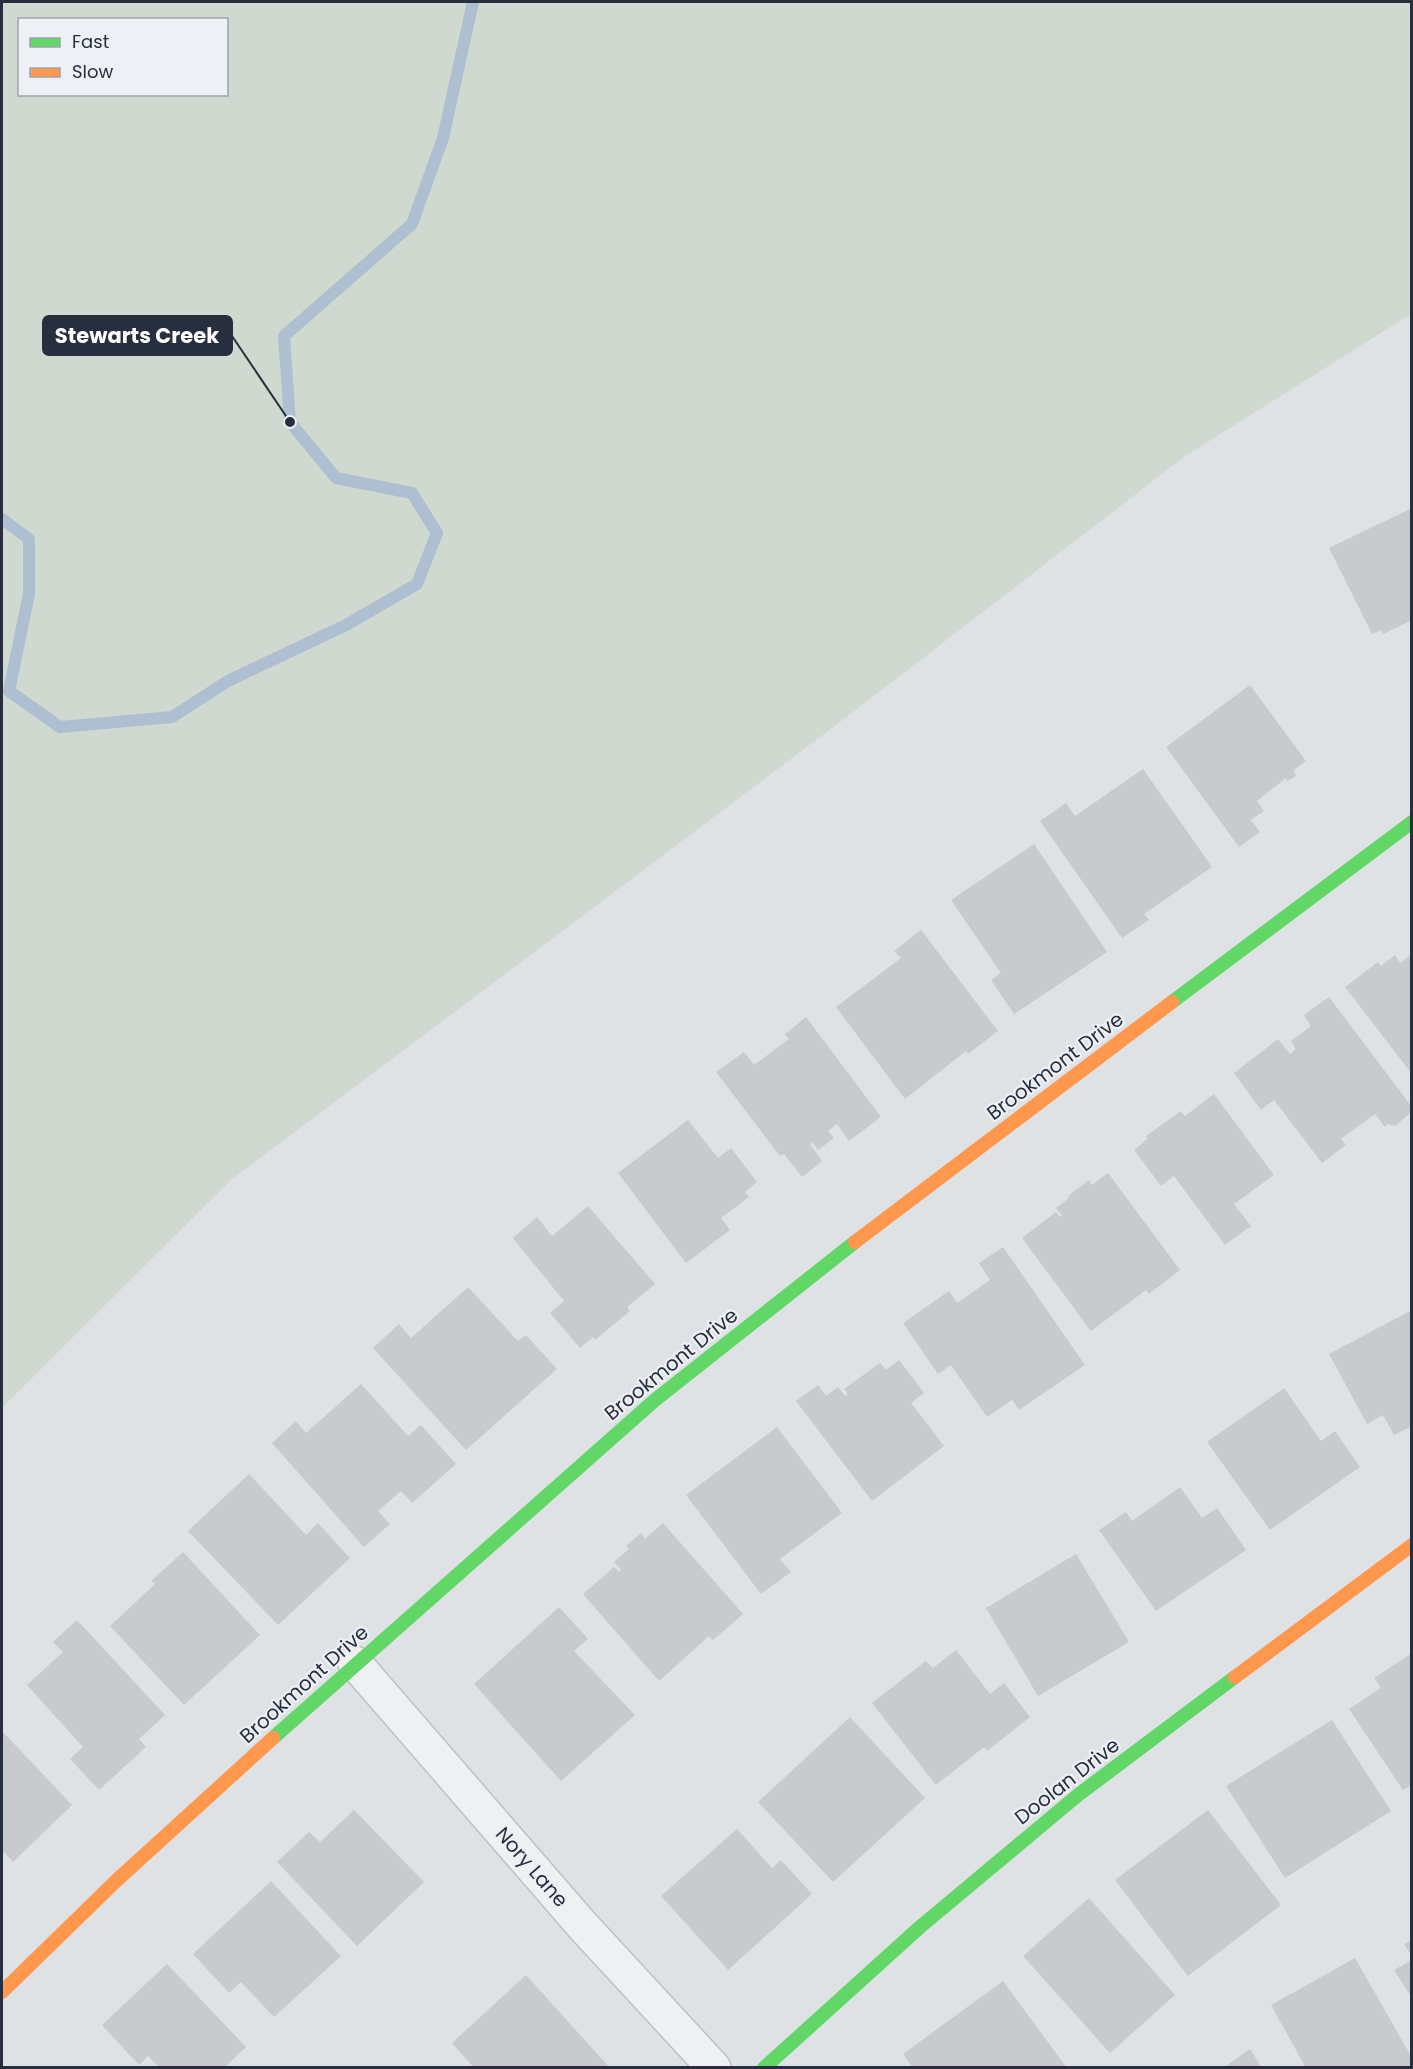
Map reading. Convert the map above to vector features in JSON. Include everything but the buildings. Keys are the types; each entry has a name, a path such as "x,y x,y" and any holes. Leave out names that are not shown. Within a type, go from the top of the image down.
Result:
{"street":[{"name":"Brookmont Drive","path":"2,1992 117,1880 355,1663 655,1400 866,1233 1412,822"},
{"name":"Doolan Drive","path":"764,2067 920,1927 1078,1795 1412,1545"},
{"name":"Nory Lane","path":"355,1663 582,1925 714,2067"}],"shaded area":[{"path":"2,2 1411,2 1411,314 1184,457 840,722 231,1180 2,1408"}],"waterway":[{"path":"2,519 29,539 29,594 9,691 60,727 172,717 228,681 346,625 417,584 437,533 412,493 336,478 290,422 284,336 412,224 443,138 473,2"}],"traffic: fast":[{"path":"1172,1002 1412,822"},
{"path":"273,1738 655,1400 855,1242"},
{"path":"764,2068 920,1927 1078,1795 1235,1677"}],"traffic: slow":[{"path":"855,1242 1172,1002"},
{"path":"1235,1677 1412,1545"},
{"path":"2,1992 117,1880 273,1738"}],"place":[{"name":"Stewarts Creek","path":"290,422"}]}
